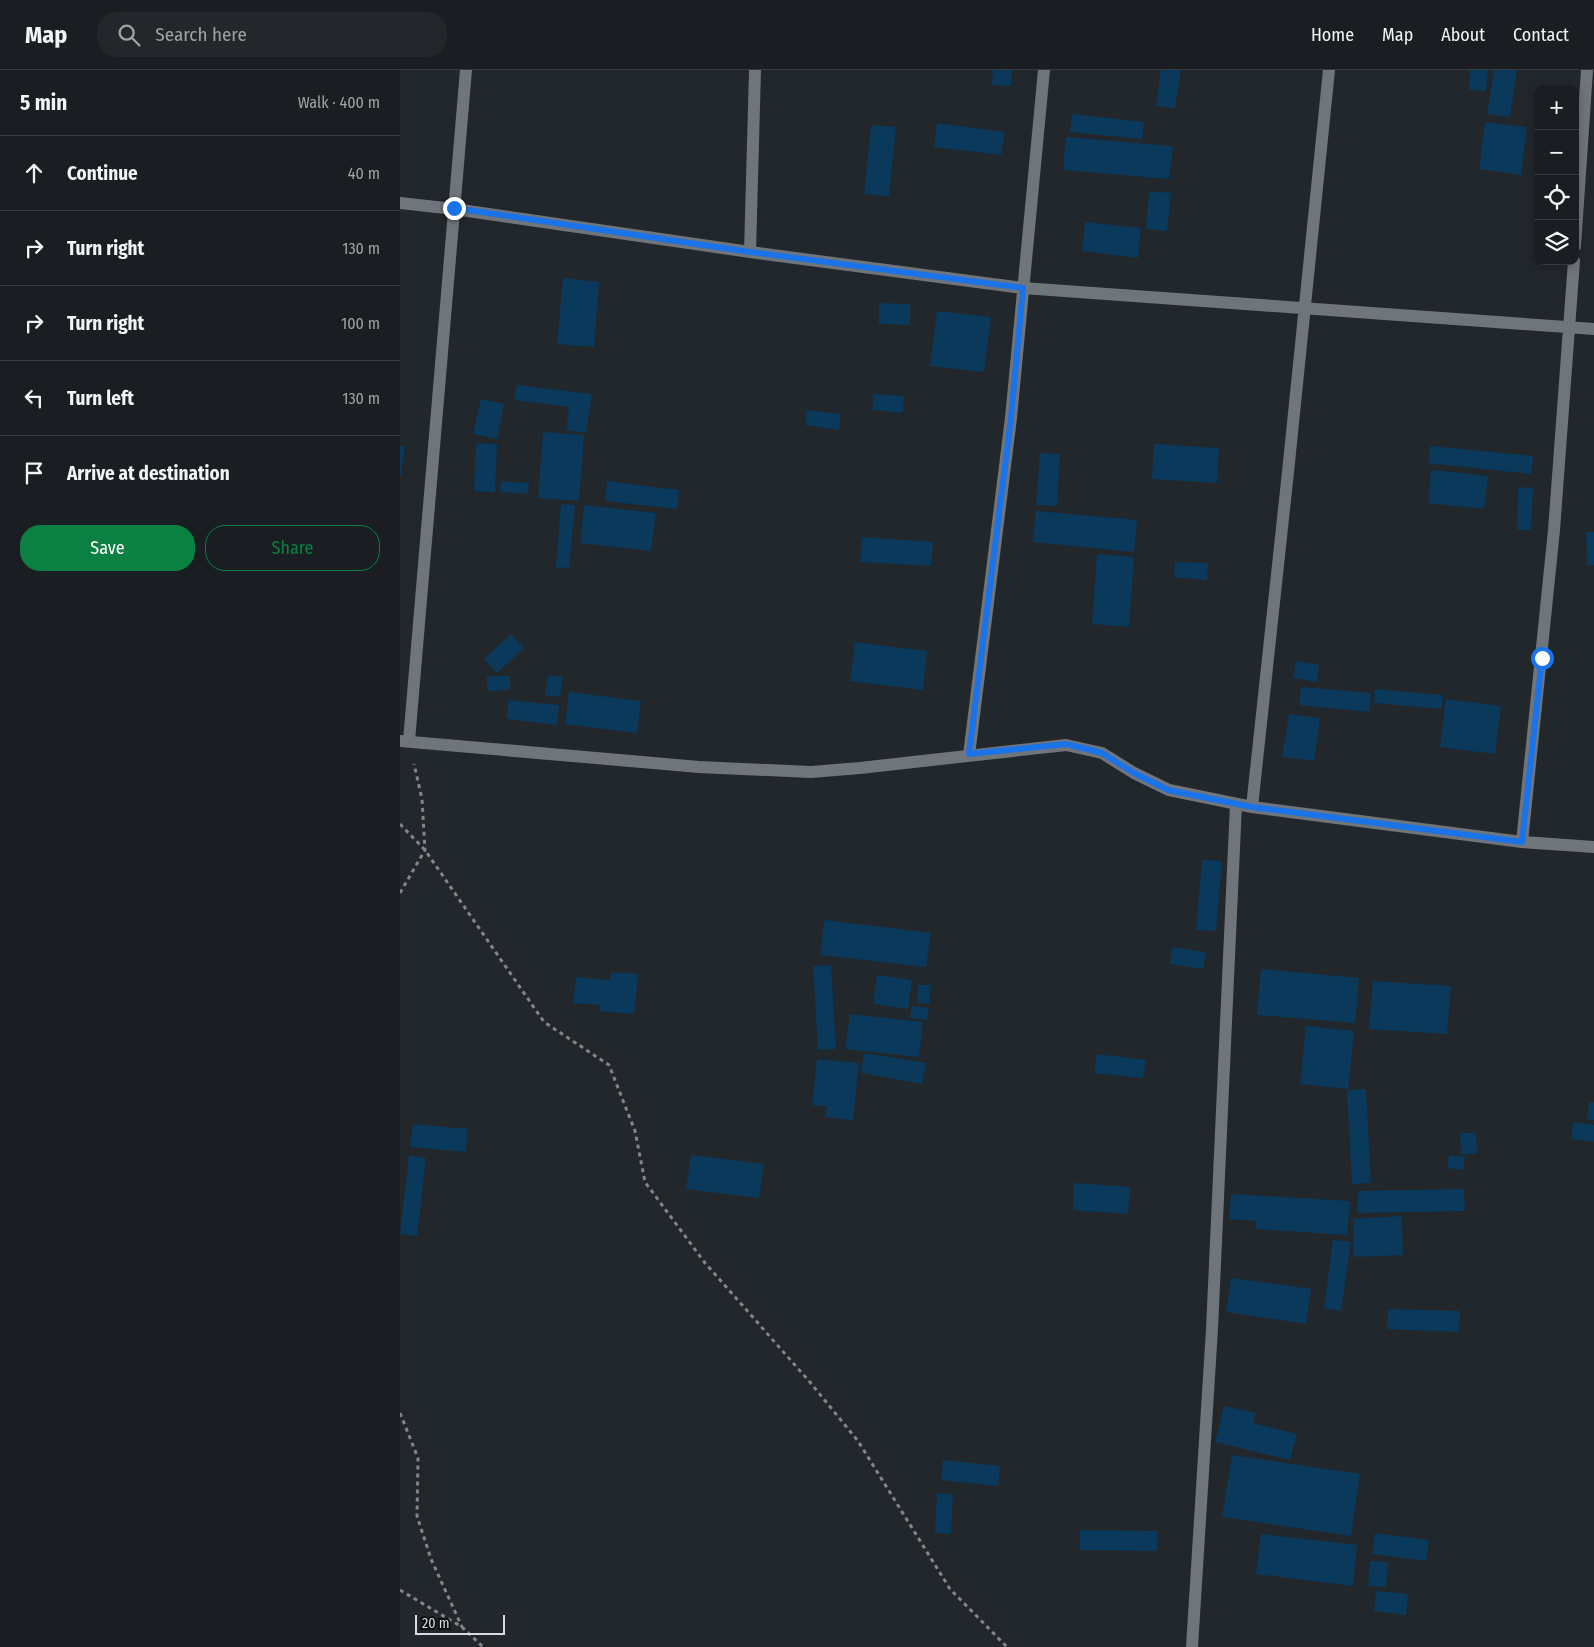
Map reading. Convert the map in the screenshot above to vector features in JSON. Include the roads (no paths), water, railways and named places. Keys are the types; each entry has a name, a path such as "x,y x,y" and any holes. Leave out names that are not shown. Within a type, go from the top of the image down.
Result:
{"street":[{"path":"466,70 404,741 700,768 811,772 1066,744 1102,753 1134,773 1168,790 1236,804 1522,842 1594,847"},
{"path":"750,252 755,70"},
{"path":"969,754 1011,418 1044,70"},
{"path":"1252,807 1329,70"},
{"path":"1577,220 1587,70"},
{"path":"400,203 454,208 750,252 1023,288 1594,329"},
{"path":"1522,842 1542,658 1571,328 1574,265"},
{"path":"1192,1647 1212,1329 1236,804"}]}
